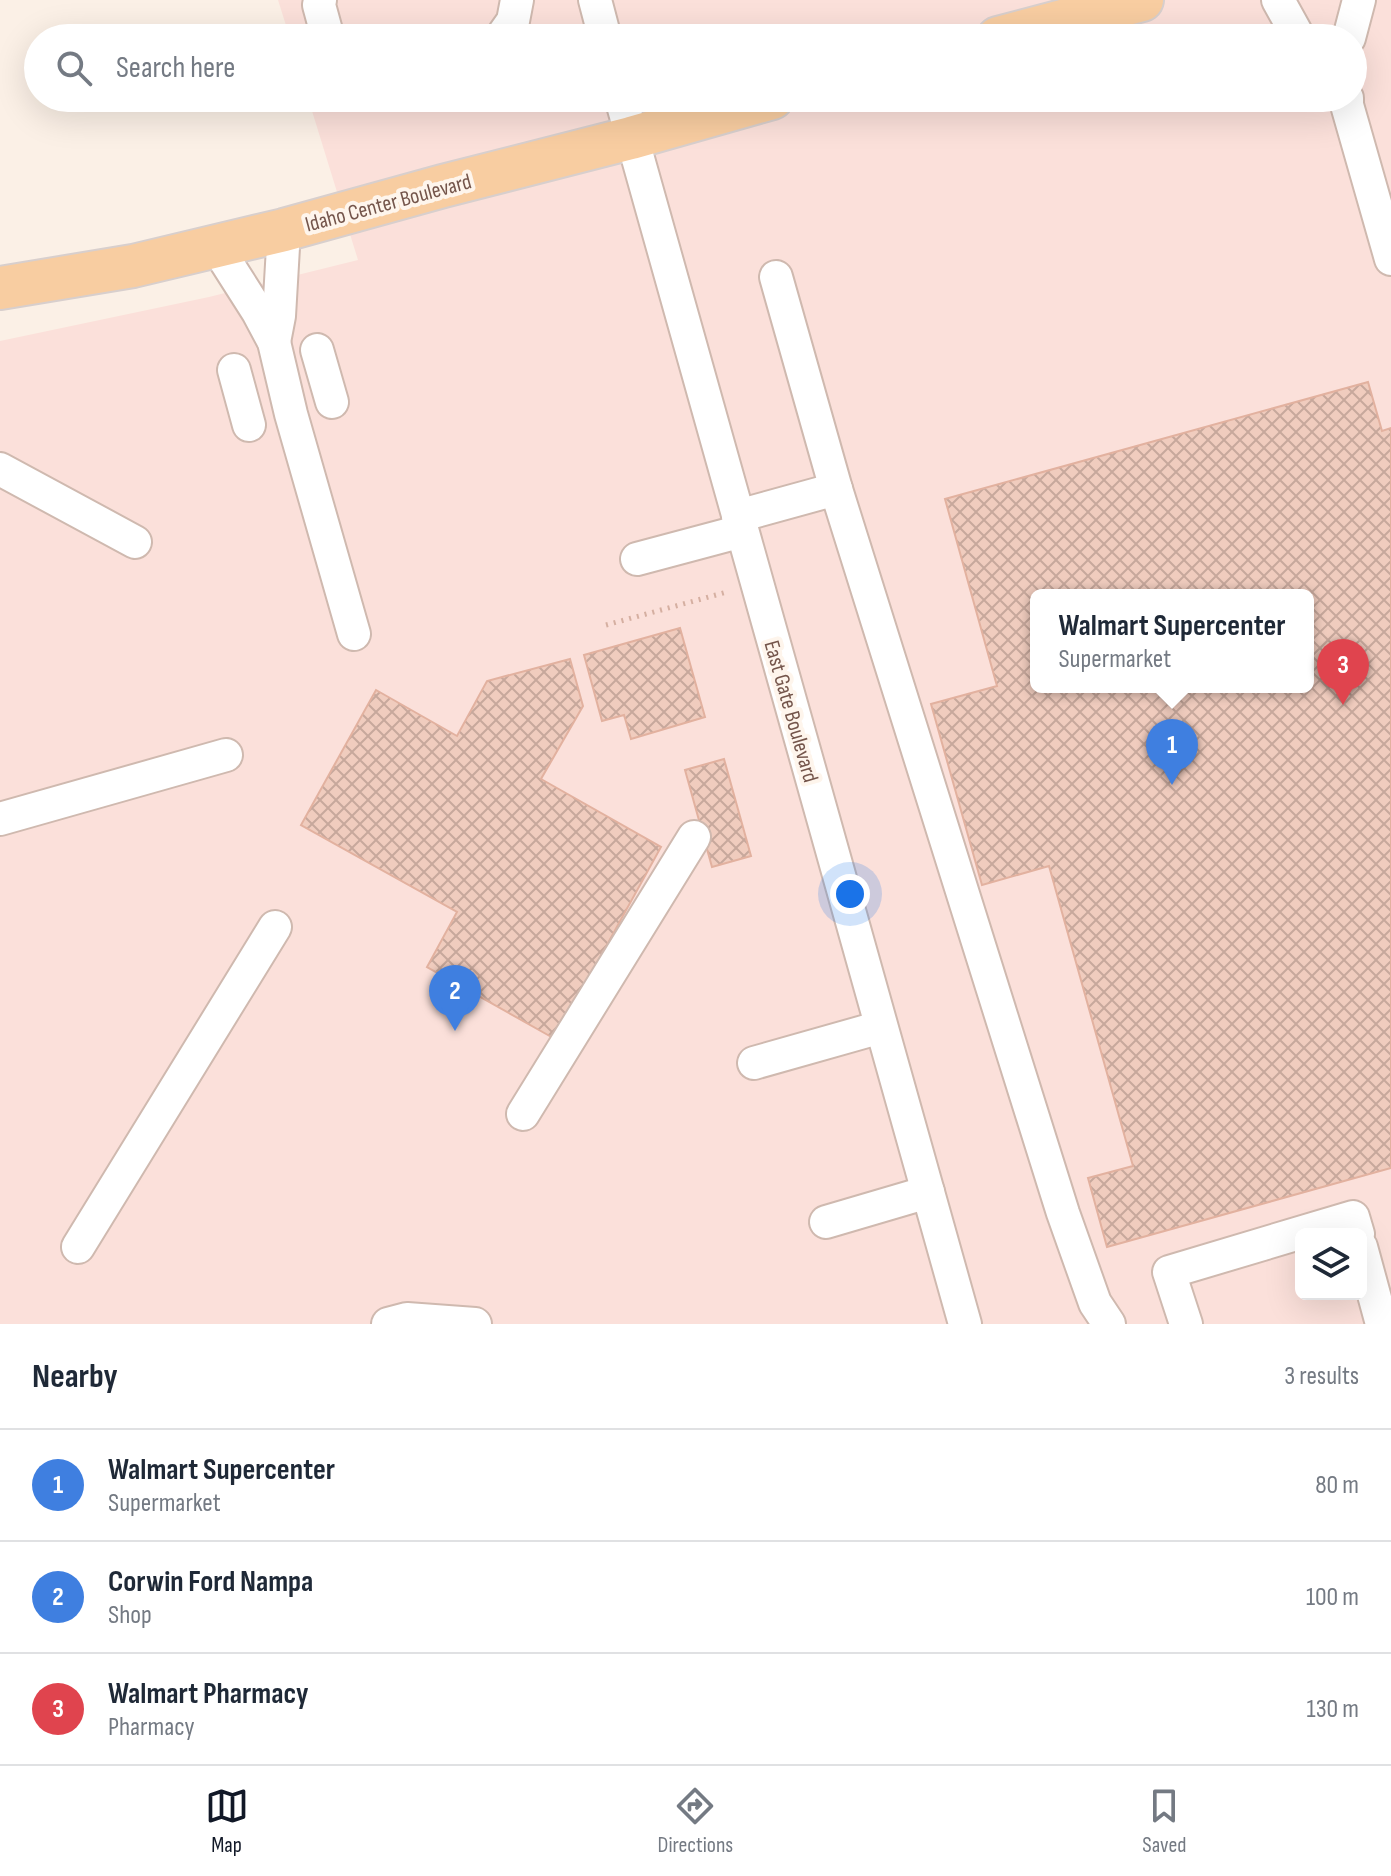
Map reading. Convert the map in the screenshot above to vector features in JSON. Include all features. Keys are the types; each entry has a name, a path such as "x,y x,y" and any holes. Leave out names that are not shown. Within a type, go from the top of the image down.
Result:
{"main road":[{"path":"1051,24 1142,0"},
{"name":"Idaho Center Boulevard","path":"0,288 133,266 284,230 723,112"}],"street":[{"path":"320,0 324,24"},
{"path":"511,24 517,0"},
{"path":"595,0 601,24"},
{"path":"1278,0 1291,24"},
{"path":"1353,24 1359,0"},
{"name":"East Gate Boulevard","path":"624,112 965,1324"},
{"path":"1349,112 1390,252"},
{"path":"274,342 279,316 284,230"},
{"path":"216,246 274,342 291,414 354,634"},
{"path":"776,277 836,489 1063,1213 1095,1303 1109,1324"},
{"path":"317,350 332,402"},
{"path":"234,370 249,425"},
{"path":"0,469 135,542"},
{"path":"637,559 836,489"},
{"path":"0,819 226,755"},
{"path":"523,1114 694,837"},
{"path":"78,1247 275,927"},
{"path":"754,1063 881,1027"},
{"path":"826,1222 928,1192"},
{"path":"1316,1228 1353,1217 1356,1228"},
{"path":"1186,1324 1169,1272 1295,1234"},
{"path":"1367,1269 1382,1324"},
{"path":"388,1324 407,1319 475,1324"}],"path":[{"path":"606,625 727,592"}],"shaded area":[{"path":"278,0 1391,0 1391,1324 0,1324 0,341 209,297 358,260 312,112 1367,112 1367,24 286,24"}],"building":[{"path":"1368,382 1382,431 1391,428 1391,1168 1107,1247 1088,1178 1133,1166 1049,866 982,885 931,704 997,686 945,499"},
{"path":"680,628 705,717 631,739 624,715 602,721 584,655"},
{"path":"570,659 583,706 541,779 661,847 555,1039 427,967 457,912 301,825 376,690 457,736 487,681"},
{"path":"724,759 751,856 712,867 685,770"}],"place":[{"name":"Walmart Pharmacy","path":"1343,705"},
{"name":"Walmart Supercenter","path":"1172,785"},
{"name":"Corwin Ford Nampa","path":"455,1031"}]}
